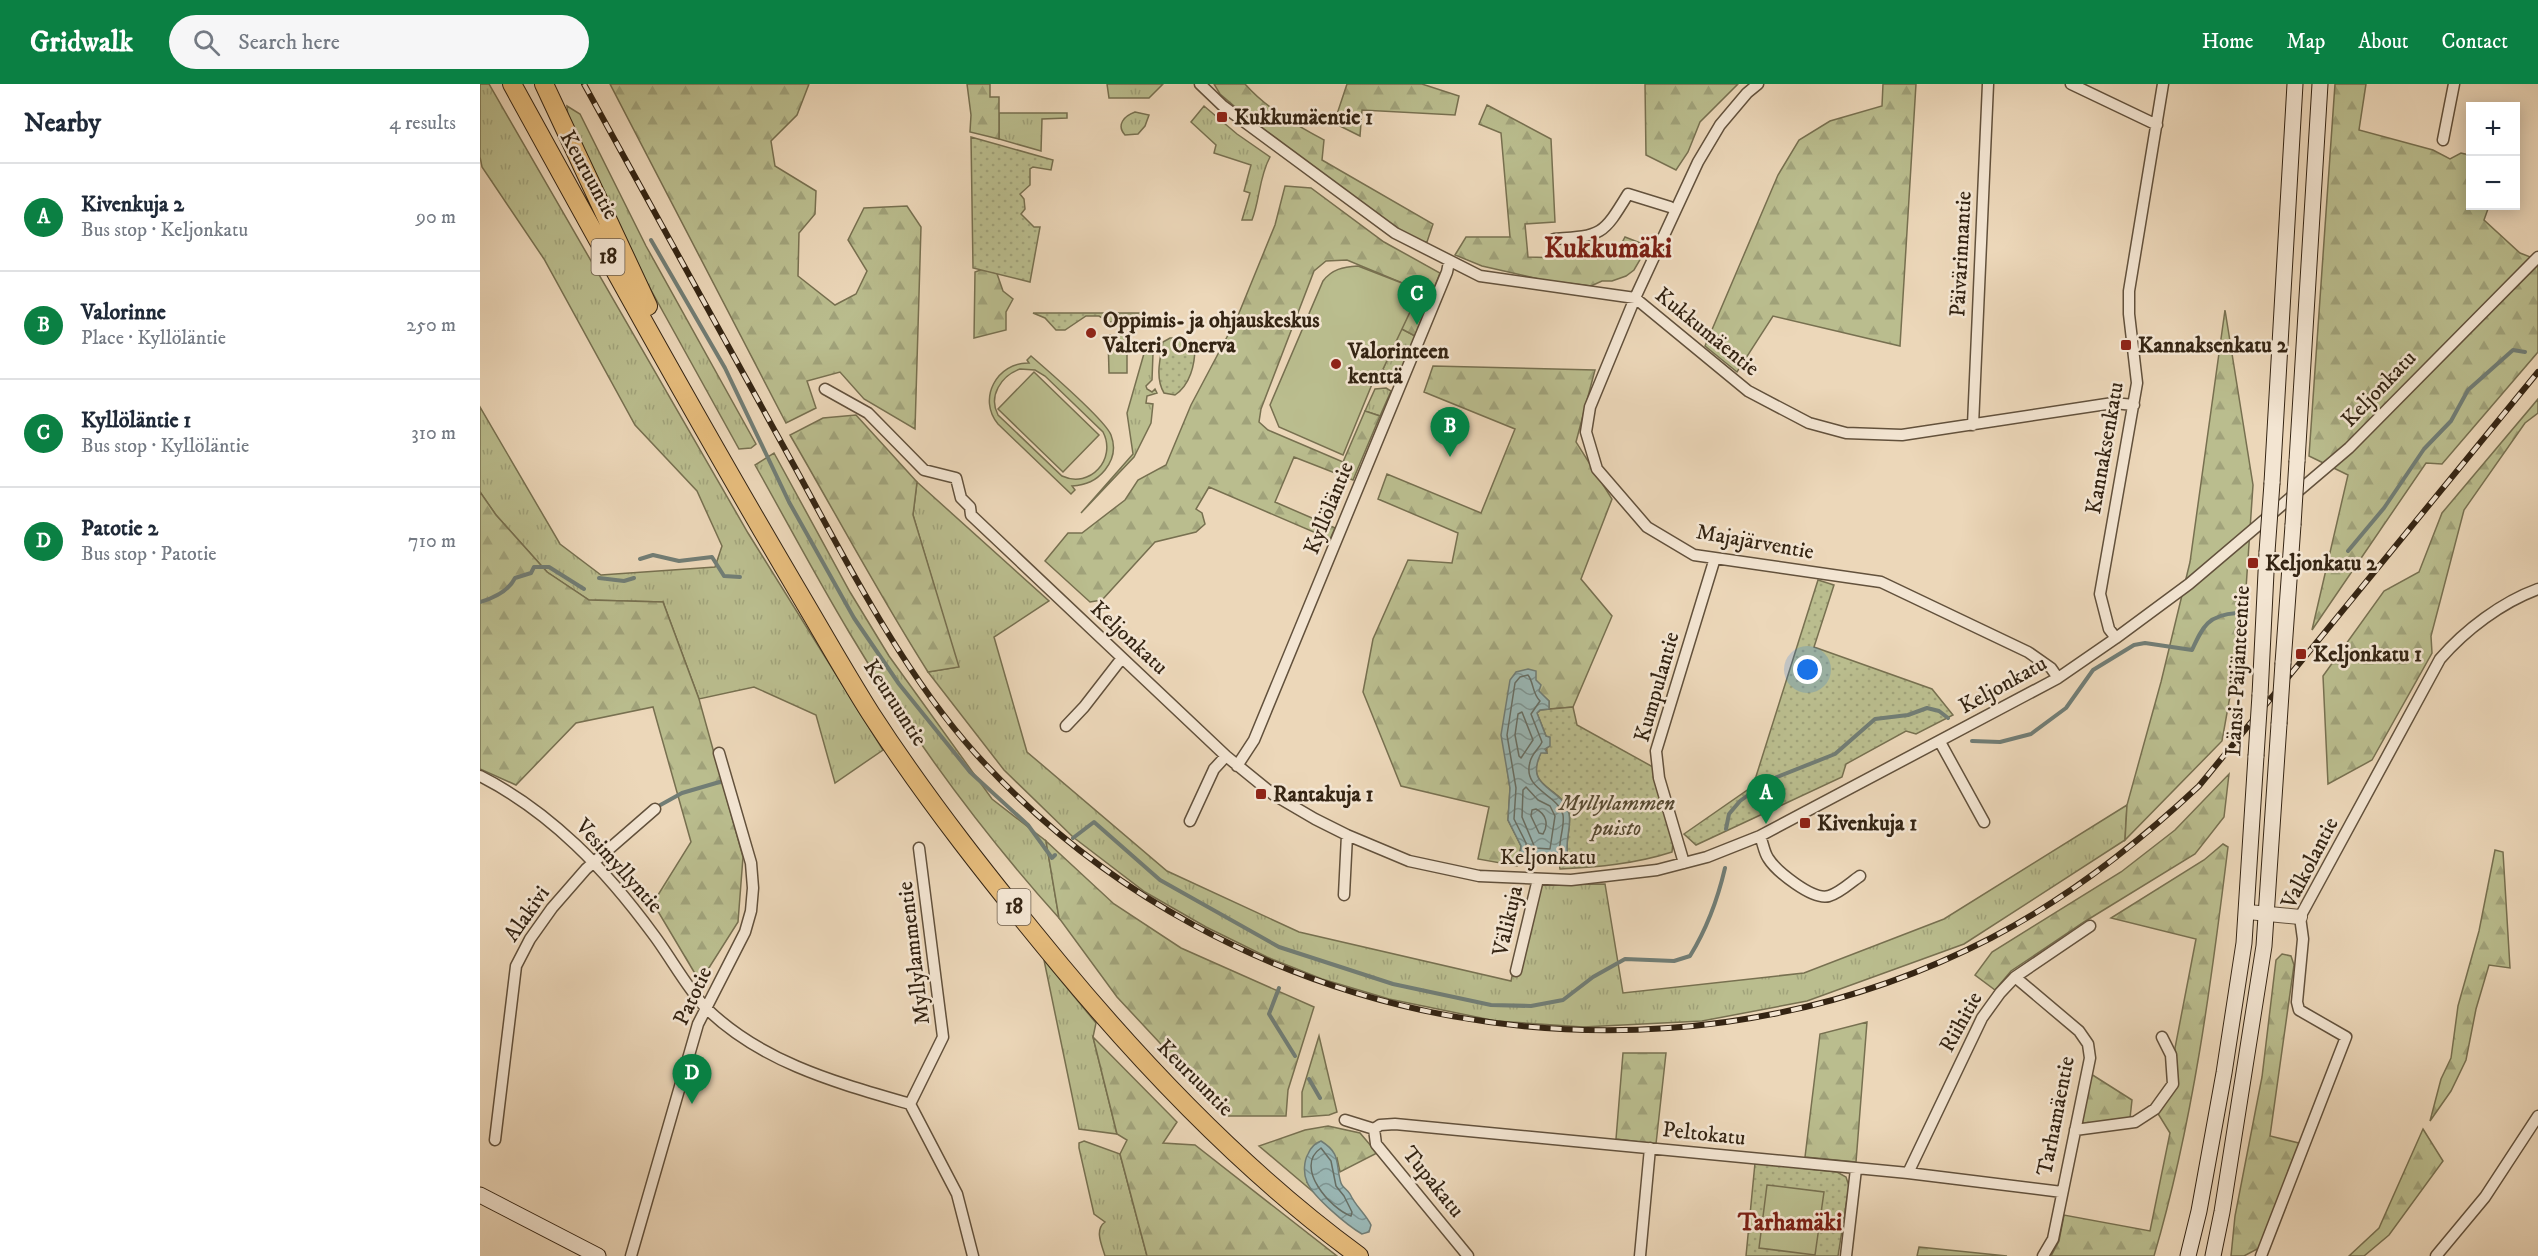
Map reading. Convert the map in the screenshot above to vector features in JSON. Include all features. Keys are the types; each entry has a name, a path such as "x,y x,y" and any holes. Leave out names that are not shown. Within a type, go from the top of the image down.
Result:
{"highway":[{"name":"Keuruuntie","path":"512,84 704,430 871,714 938,808 1033,932 1119,1036 1203,1122 1279,1191 1359,1256"},
{"path":"544,84 704,430"}],"main road":[{"name":"Länsi-Päijänteentie","path":"2188,1256 2199,1211 2222,1084 2248,912 2295,84"},
{"name":"Länsi-Päijänteentie","path":"2213,1256 2222,1212 2267,914 2320,84"},
{"path":"480,1196 598,1256"}],"street":[{"name":"Kukkumäentie","path":"1200,84 1223,106 1395,233 1480,276 1635,298 1748,391 1809,423 1846,434 1902,435 2113,403 2134,405"},
{"name":"Majajärventie","path":"1758,84 1747,93 1720,125 1698,162 1635,298 1590,406 1586,432 1588,447 1597,469 1647,527 1694,555 1881,582 2028,652 2051,668 2058,678"},
{"name":"Päivärinnantie","path":"1973,425 1988,84"},
{"path":"2071,84 2157,125"},
{"name":"Kannaksenkatu","path":"2116,638 2109,629 2100,594 2137,383 2129,314 2129,291 2163,84"},
{"path":"2443,140 2454,84"},
{"path":"1554,239 1589,237 1610,225 1628,194 1670,207"},
{"name":"Keljonkatu","path":"825,389 868,413 924,471 956,478 961,498 970,507 972,514 1226,756 1274,795 1347,835 1409,861 1479,876 1571,880 1619,876 1684,863 1736,847 1940,742 2058,678 2189,585 2349,448 2538,257"},
{"name":"Kyllöläntie","path":"1237,766 1254,740 1447,272 1449,262"},
{"name":"Kumpulantie","path":"1684,863 1659,778 1656,751 1715,558"},
{"name":"Valkolantie","path":"2261,1256 2346,1037 2299,1010 2297,1002 2303,939 2300,917 2440,659 2465,634 2520,595 2538,589"},
{"path":"1066,726 1084,707 1122,658"},
{"path":"1940,742 1983,822"},
{"name":"Patotie","path":"631,1256 698,1024 745,932 751,911 753,888 749,855 719,753"},
{"path":"1190,821 1214,769 1226,756"},
{"name":"Vesimyllyntie","path":"480,776 547,818 594,862 652,932 705,1008"},
{"name":"Alakivi","path":"495,1140 516,966 530,939 552,908 594,862 655,808"},
{"path":"1344,895 1347,835"},
{"path":"1760,836 1767,858 1779,871 1808,892 1819,897 1828,897 1836,893 1860,876"},
{"name":"Myllylammentie","path":"910,1104 944,1037 919,848"},
{"name":"Välikuja","path":"1516,971 1538,879"},
{"path":"2248,912 2300,917"},
{"name":"Riihitie","path":"1908,1173 1982,1017 2015,977 2090,926"},
{"name":"Tarhamäentie","path":"2015,977 2079,1031 2088,1044 2090,1058 2053,1239 2043,1256"},
{"path":"705,1008 754,1046 799,1069 910,1104 957,1194 973,1256"},
{"path":"2074,1130 2135,1122 2155,1109 2173,1084 2171,1055 2162,1036"},
{"path":"2436,1256 2485,1197 2538,1116"},
{"name":"Peltokatu","path":"1345,1120 1374,1129 1380,1125 1395,1124 1908,1173 2062,1192"},
{"name":"Tupakatu","path":"1374,1129 1376,1144 1468,1256"},
{"path":"1640,1256 1650,1148"},
{"path":"1846,1256 1856,1169"}],"green space":[{"path":"480,84 489,84 748,533 883,750 835,783 816,715 754,687 699,699 663,602 589,600 547,572 496,515 480,492 480,407 560,544 601,575 715,567 722,546 697,491 635,425 544,259 482,167"},
{"path":"610,84 809,84 797,115 771,141 775,166 816,191 815,214 799,233 798,276 835,305 856,294 867,271 848,240 864,208 907,206 921,227 915,429 864,399 840,372 807,381 816,408 786,423"},
{"path":"967,84 990,84 990,97 999,97 999,139 970,132 971,115"},
{"path":"1107,84 1163,84 1149,98 1109,98"},
{"path":"1214,84 1245,84 1272,108 1324,140 1322,160 1433,224 1427,242 1419,241 1396,228 1247,117 1220,94"},
{"path":"1347,84 1422,84 1459,96 1455,115 1362,110 1360,136 1334,123"},
{"path":"1645,84 1738,84 1700,122 1688,152 1676,170 1646,155"},
{"path":"1883,84 1916,84 1900,346 1773,316 1737,372 1705,346 1778,175 1799,140 1830,121 1882,106"},
{"path":"2335,84 2366,84 2359,130 2433,150 2450,159 2461,153 2466,154 2466,210 2488,210 2484,220 2520,253 2538,260 2538,352 2442,464 2426,463 2312,630 2348,475 2309,456"},
{"path":"1487,105 1551,139 1555,222 1525,224 1528,257 1598,259 1616,254 1625,237 1648,246 1634,270 1626,276 1591,286 1543,280 1482,266 1455,255 1466,237 1510,237 1501,133 1479,124"},
{"path":"567,106 580,114 646,246 756,444 751,448 739,449 641,272 568,119"},
{"path":"1204,106 1237,134 1270,157 1252,220 1242,220 1250,193 1244,191 1251,165 1214,153 1216,145 1191,122"},
{"path":"1135,112 1149,115 1145,126 1138,134 1125,135 1121,128 1122,121"},
{"path":"999,113 1067,113 1067,118 1042,119 1041,151 999,139"},
{"path":"971,137 1053,160 1051,170 1033,167 1030,169 1030,185 1020,194 1024,199 1025,209 1021,214 1034,227 1040,227 1030,282 973,268"},
{"path":"1285,186 1311,188 1384,242 1440,273 1415,336 1400,328 1419,294 1407,285 1347,260 1326,261 1314,271 1261,409 1259,422 1268,430 1343,462 1365,411 1380,416 1353,480 1294,457 1275,502 1335,528 1330,539 1209,487 1196,509 1202,513 1205,524 1196,532 1155,542 1102,600 1090,602 1045,561 1068,533 1082,533 1125,500 1138,480 1166,465 1191,405 1237,318 1275,225"},
{"path":"994,265 1003,291 1013,299 1006,312 1006,330 974,338 975,272"},
{"name":"Valorinteen kenttä","path":"1358,266 1407,285 1419,293 1383,369 1375,377 1343,455 1279,427 1270,405 1323,281 1338,269"},
{"path":"2225,310 2253,485 2244,618 2222,741 2125,840 2127,805 2161,682 2190,562"},
{"path":"1033,313 1144,313 1144,322 1109,322 1099,316 1086,316 1065,330 1056,330 1045,318"},
{"path":"1400,328 1415,336 1402,367 1398,372 1387,375 1383,369"},
{"path":"1108,335 1127,335 1127,373 1109,373"},
{"path":"1170,338 1180,338 1195,347 1191,374 1175,395 1164,393 1159,375 1163,342"},
{"path":"1145,350 1153,353 1152,380 1146,386 1152,392 1155,389 1157,393 1147,396 1146,403 1153,404 1151,423 1134,457 1081,513 1133,454 1127,413"},
{"path":"1031,356 1087,407 1106,428 1113,440 1112,458 1102,474 1094,480 1072,486 1075,490 1071,494 998,424 992,414 989,404 994,384 1008,369 1018,364 1029,363 1027,360","holes":["1020,369 1035,370 1045,376 1103,432 1106,442 1104,461 1091,475 1072,479 1062,476 998,415 995,401 1002,382 1007,376"]},
{"path":"1433,366 1595,370 1576,442 1612,499 1581,579 1612,616 1573,707 1549,709 1549,701 1538,691 1507,768 1510,788 1508,820 1521,846 1517,866 1478,859 1489,807 1401,786 1363,692 1373,639 1408,560 1452,563 1458,533 1378,499 1387,474 1481,513 1515,429 1424,392"},
{"path":"1034,372 1099,435 1063,472 998,409"},
{"path":"1386,388 1391,391 1380,416 1365,411 1375,389"},
{"path":"2538,399 2538,413 2525,423 2464,510 2431,636 2432,653 2372,760 2328,784 2323,676 2384,591 2419,572 2442,513"},
{"path":"856,415 917,482 913,515 959,667 928,672 790,435 823,418"},
{"path":"774,453 850,592 889,656 992,799 1046,841 1059,918 1001,850 947,780 872,670 755,465"},
{"path":"917,482 1049,601 994,637 1027,752 1167,871 1299,932 1511,981 1532,885 1605,884 1623,993 1804,973 1944,919 2127,805 2125,840 1964,944 1807,1001 1702,1021 1583,1027 1496,1021 1389,999 1322,979 1267,957 1206,927 1145,892 1073,837 1004,770 928,672 958,667 913,515"},
{"path":"480,492 496,515 547,572 589,600 663,602 699,699 743,857 738,922 700,982 653,903 691,842 653,707 576,723 516,785 480,769"},
{"path":"1818,580 1834,585 1814,647 1932,689 1953,715 1916,734 1906,731 1846,764 1842,777 1696,845 1684,834 1753,786"},
{"name":"Myllylammen puisto","path":"1573,707 1577,725 1653,767 1673,842 1672,852 1616,864 1560,869 1559,863 1568,856 1569,813 1565,804 1540,781 1537,774 1541,752 1547,753 1546,736 1537,713 1540,710"},
{"path":"2229,774 2224,817 2195,854 2084,922 2011,971 1995,990 1975,975 1992,952 2121,872 2175,830"},
{"path":"1046,841 1114,904 1181,948 1314,1007 1288,1090 1286,1116 1228,1116 1117,997 1059,918"},
{"path":"2223,844 2228,847 2199,1053 2180,1155 2154,1256 2051,1256 2059,1241 2064,1215 2150,1231 2170,1133 2157,1112 2178,1084 2175,1048 2196,939 2111,918 2204,860"},
{"path":"2495,850 2503,852 2510,968 2489,965 2476,1009 2466,1060 2451,1091 2430,1121 2441,1079 2451,1058 2458,1006 2479,931"},
{"path":"2282,954 2291,956 2294,965 2270,1136 2303,1144 2261,1247 2244,1256 2231,1256 2235,1216 2262,1077 2276,960"},
{"path":"1044,960 1096,1023 1093,1037 1117,1134 1079,1129"},
{"path":"1867,1022 1856,1162 1805,1157 1820,1034"},
{"path":"1319,1036 1337,1112 1329,1115 1302,1117 1302,1092"},
{"path":"1093,1037 1177,1122 1163,1143 1195,1145 1337,1256 1147,1256 1120,1154 1127,1140 1117,1134"},
{"path":"1623,1053 1666,1053 1656,1144 1616,1139"},
{"path":"2091,1074 2132,1100 2130,1118 2082,1124"},
{"path":"1328,1126 1360,1133 1377,1153 1340,1172 1337,1158 1307,1182 1318,1196 1259,1146 1305,1130"},
{"path":"2423,1129 2443,1161 2389,1235 2364,1256 2349,1256 2379,1228"},
{"path":"1084,1141 1120,1154 1147,1256 1105,1256 1099,1233 1105,1222 1094,1214 1079,1148 1079,1143"},
{"path":"1755,1163 1837,1172 1846,1177 1849,1186 1838,1256 1746,1256"},
{"path":"1767,1185 1824,1192 1815,1255 1759,1248"},
{"path":"1919,1247 2007,1256 1917,1256"}],"water":[{"path":"1528,669 1536,671 1536,680 1541,685 1539,691 1549,701 1549,709 1540,710 1537,713 1546,736 1550,737 1550,746 1545,749 1547,753 1541,753 1537,774 1540,781 1560,798 1569,814 1568,856 1559,863 1520,859 1521,846 1508,820 1510,788 1501,735 1510,680 1516,672"},
{"path":"1321,1141 1335,1155 1342,1184 1369,1221 1371,1225 1369,1232 1362,1234 1348,1225 1323,1203 1307,1182 1305,1164 1307,1157 1310,1149"}],"waterway":[{"path":"651,240 725,368 789,502 854,618 899,684 970,772 1028,825 1052,858 1055,855"},
{"path":"2348,551 2384,508 2424,449 2451,421 2468,390 2513,350 2525,352"},
{"path":"640,559 653,555 679,561 712,557 724,576 740,577"},
{"path":"480,602 500,594 515,578 531,573 534,567 549,567 584,589"},
{"path":"599,578 624,581 634,578"},
{"path":"1972,741 2000,742 2031,734 2066,708 2093,670 2134,645 2145,643 2192,650 2208,623 2219,616 2237,613"},
{"path":"1726,829 1729,814 1740,801 1777,777 1835,754 1875,719 1908,715 1927,708 1939,711 1948,718"},
{"path":"655,808 682,793 723,781"},
{"path":"1073,838 1094,822 1160,880 1279,947 1393,984 1491,1005 1531,1006 1563,1000 1593,977 1625,959 1674,961 1690,956 1711,914 1725,868"},
{"path":"1279,988 1269,1014 1295,1056"},
{"path":"1309,1079 1320,1098"}],"railway":[{"path":"584,84 878,618 924,689 975,753 1078,849 1194,925 1319,981 1452,1016 1588,1030 1726,1022 1861,992 1991,938 2047,906 2126,849 2199,786 2538,372"}],"place":[{"name":"Kukkumäentie 1","path":"1222,117"},
{"name":"Kyllöläntie 1","path":"1417,325"},
{"name":"Oppimis- ja ohjauskeskus Valteri, Onerva","path":"1091,333"},
{"name":"Kannaksenkatu 2","path":"2126,345"},
{"name":"Valorinteen kenttä","path":"1336,364"},
{"name":"Valorinne","path":"1450,457"},
{"name":"Keljonkatu 2","path":"2253,563"},
{"name":"Keljonkatu 1","path":"2301,654"},
{"name":"Rantakuja 1","path":"1261,794"},
{"name":"Kivenkuja 1","path":"1805,823"},
{"name":"Kivenkuja 2","path":"1766,824"},
{"name":"Patotie 2","path":"692,1104"}],"district":[{"name":"Kukkumäki","path":"1608,248"},
{"name":"Tarhamäki","path":"1790,1223"}]}
